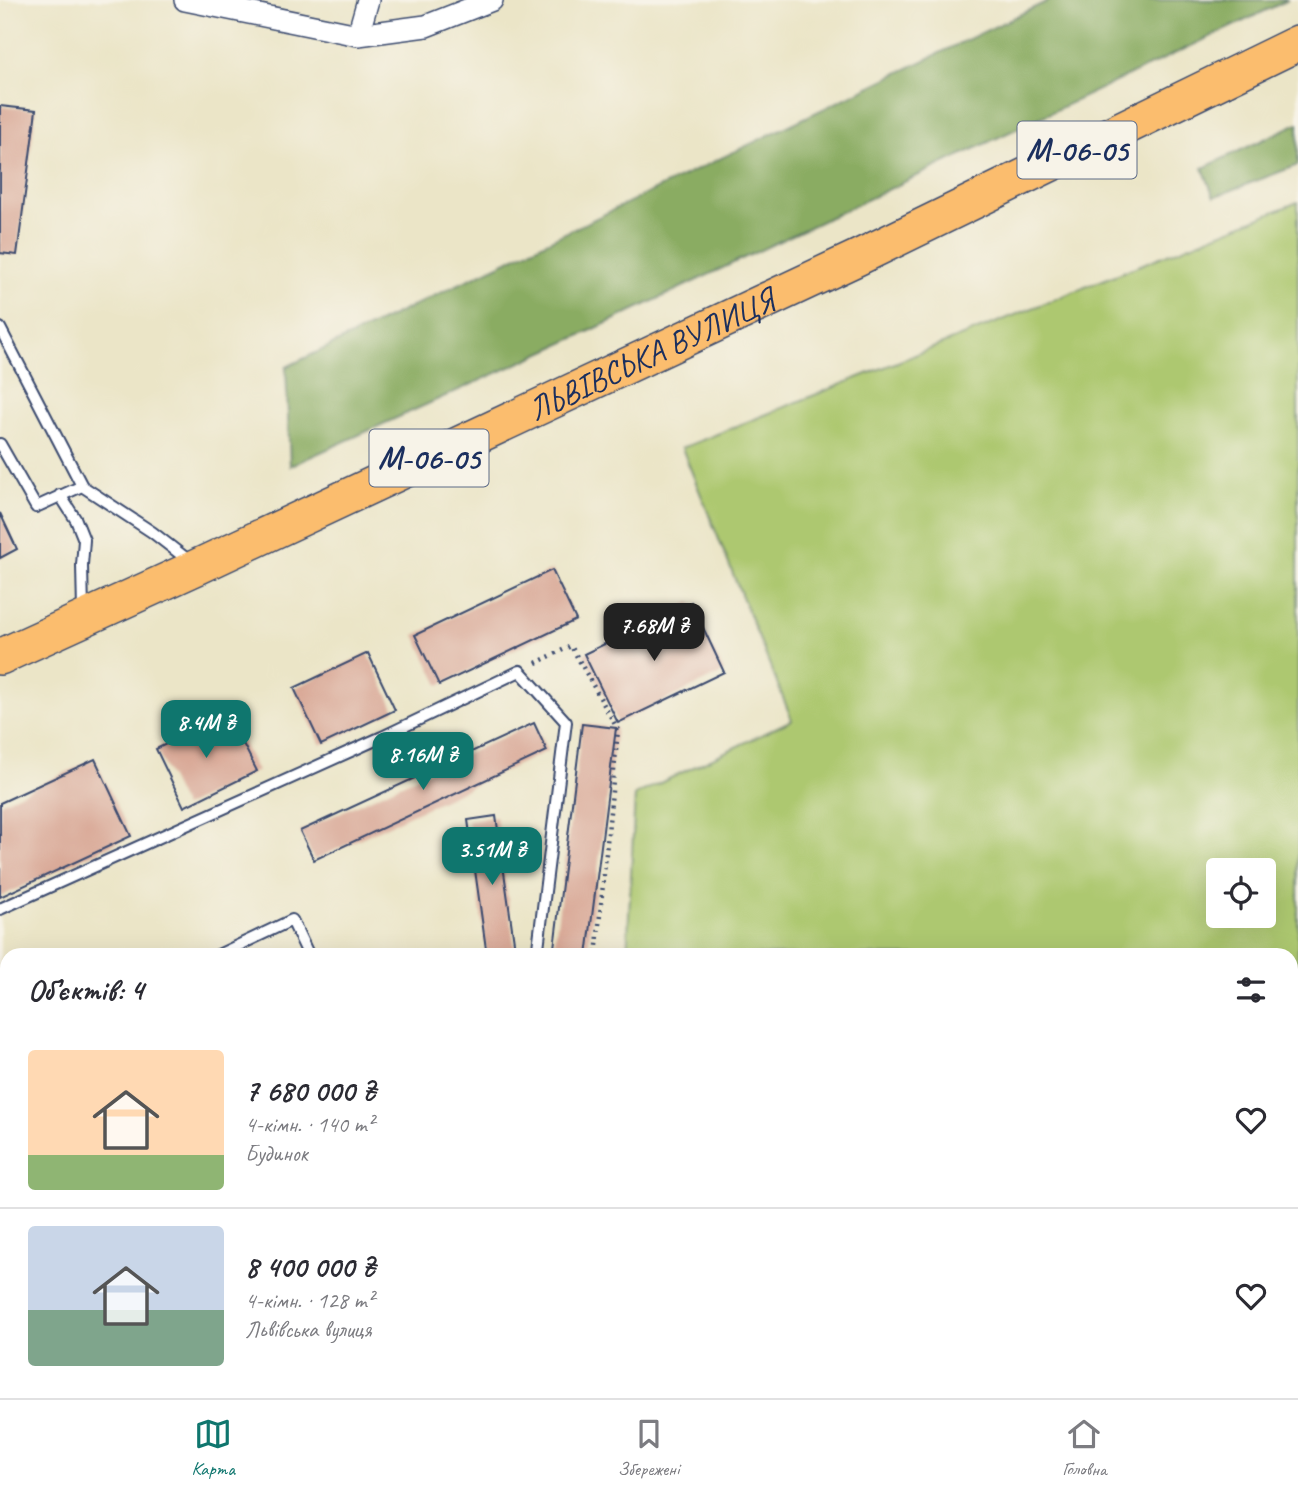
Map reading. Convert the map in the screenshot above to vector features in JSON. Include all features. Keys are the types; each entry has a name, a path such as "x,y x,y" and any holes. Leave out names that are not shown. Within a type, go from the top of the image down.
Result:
{"highway":[{"name":"ЛЬВІВСЬКА ВУЛИЦЯ","path":"0,657 857,258 1298,43"}],"street":[{"path":"185,0 358,35 426,26 492,0"},
{"path":"358,35 368,0"}],"lane":[{"path":"0,328 82,486 152,532 197,567"},
{"path":"0,444 36,507 82,486"},
{"path":"60,495 76,520 84,540 83,618"},
{"path":"0,909 382,737 520,671 566,722 538,948"},
{"path":"233,948 292,920 305,948"}],"path":[{"path":"520,671 571,646 618,730 597,948"}],"green space":[{"path":"1050,0 1288,0 590,331 290,466 286,367"},
{"path":"1298,123 1298,165 1214,197 1203,168"},
{"path":"1298,202 1298,948 627,948 635,795 792,720 682,448"}],"building":[{"path":"0,106 36,110 17,255 0,253"},
{"path":"0,513 17,549 0,558"},
{"path":"552,570 576,620 439,685 415,635"},
{"path":"691,602 724,672 618,723 584,654"},
{"path":"368,653 395,710 321,745 294,688"},
{"path":"228,714 257,771 184,807 156,749"},
{"path":"534,723 547,751 314,860 300,831"},
{"path":"582,724 616,728 588,948 554,948"},
{"path":"95,759 131,836 0,897 0,803"},
{"path":"496,816 515,948 486,948 468,820"}]}
